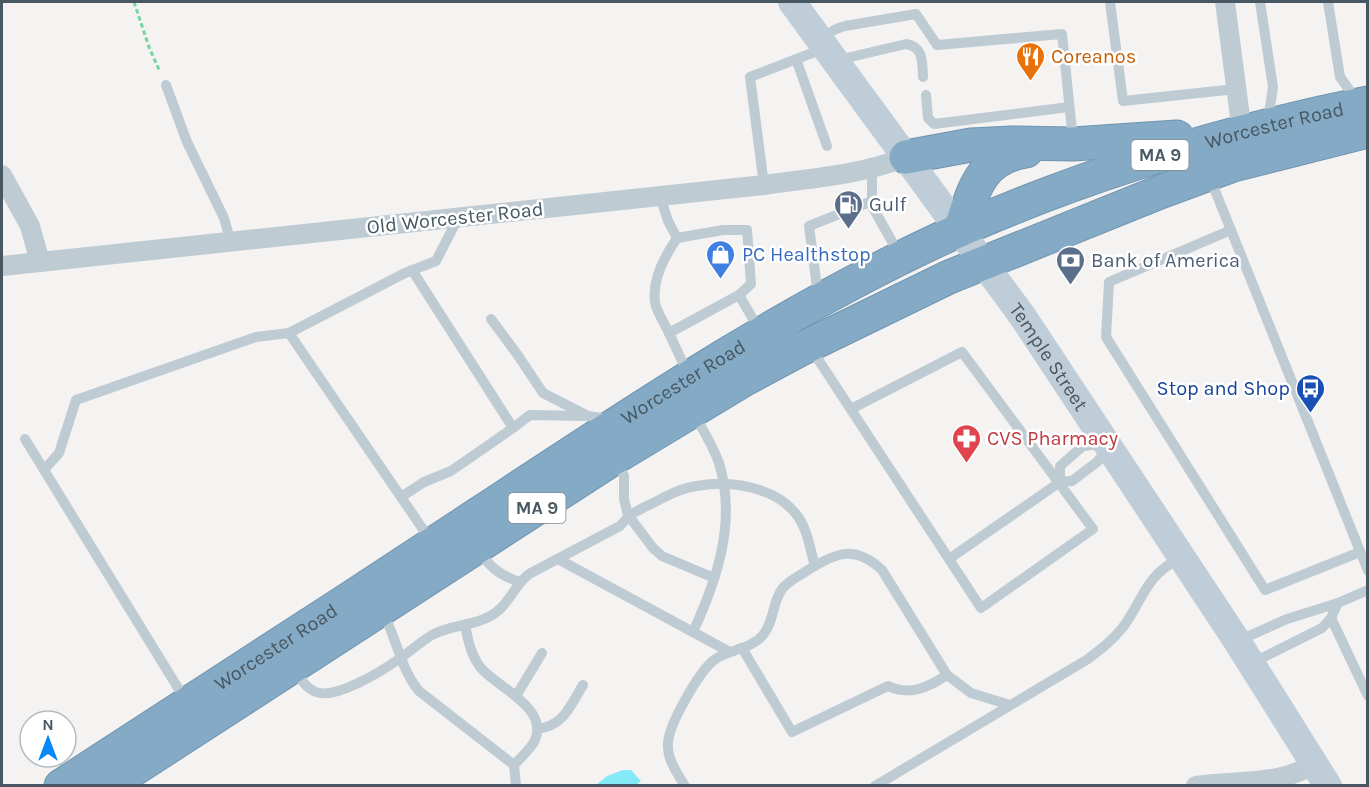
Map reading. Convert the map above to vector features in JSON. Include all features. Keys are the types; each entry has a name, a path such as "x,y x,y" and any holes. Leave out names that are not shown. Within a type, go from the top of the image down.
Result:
{"highway":[{"name":"Worcester Road","path":"61,786 433,544 604,418 690,378 762,334 901,259 960,230 1131,165 1255,129 1365,113"},
{"name":"Worcester Road","path":"108,786 614,458 692,410 808,345 984,262 1208,174 1284,151 1365,113"},
{"path":"960,230 976,184 984,171 992,164 1017,152 1073,144 1255,129"},
{"path":"906,157 971,146 1012,143 1073,144"}],"street":[{"name":"Temple Street","path":"792,2 984,262 1182,557 1321,775"},
{"path":"1226,2 1236,89 1255,129"},
{"name":"Old Worcester Road","path":"2,266 764,185 854,173 906,157"},
{"path":"2,175 30,226 40,262"},
{"path":"1196,786 1274,779 1302,772 1321,775"}],"lane":[{"path":"1110,2 1123,101 1236,89"},
{"path":"1255,129 1273,87 1260,2"},
{"path":"1328,2 1340,77 1365,113"},
{"path":"827,49 836,29 916,14 937,45 1062,34 1073,144"},
{"path":"764,185 750,77 827,49 906,44 915,45 921,51 923,77"},
{"path":"796,59 827,146"},
{"path":"166,85 191,151 224,218 231,243"},
{"path":"926,95 928,118 934,124 1069,107"},
{"path":"872,168 872,206 901,259"},
{"path":"1208,174 1368,571"},
{"path":"660,196 668,221 677,238"},
{"path":"819,302 809,226 872,201"},
{"path":"44,470 59,453 76,400 256,337 289,333 412,270 436,261 458,218"},
{"path":"669,333 740,295 751,284 747,230 723,230 677,238 665,256 658,276 655,302 669,333 690,378"},
{"path":"1231,230 1109,282 1106,337 1264,590 1360,552"},
{"path":"412,270 513,428"},
{"path":"740,295 762,334"},
{"path":"490,319 543,393 604,418"},
{"path":"289,333 433,544"},
{"path":"808,345 981,608 1094,529 962,352 851,409"},
{"path":"692,410 718,462 724,484 726,522 724,542 714,578 693,633"},
{"path":"401,498 424,482 451,471 530,415 604,418"},
{"path":"26,439 188,703"},
{"path":"949,560 1060,482 1072,481 1097,462 1107,443 1083,446 1060,466 1060,482"},
{"path":"614,458 624,476 624,499 628,515 653,548 662,556 714,578"},
{"path":"294,665 309,688 317,693 329,694 342,690 400,658 432,634 490,616 500,609 519,582 529,574 620,526 628,515 681,490 695,486 724,484 755,489 784,503 796,514 803,528 815,566"},
{"path":"476,547 492,568 519,582"},
{"path":"684,785 670,757 669,732 704,670 728,651 742,648 761,637 787,583 815,566 842,554 859,555 874,563 889,580 946,675 971,693 1010,705"},
{"path":"875,786 1088,659 1124,626 1159,570 1182,557"},
{"path":"558,560 728,651"},
{"path":"1244,653 1287,619 1338,603 1368,590"},
{"path":"1244,653 1322,628 1331,618 1338,603"},
{"path":"380,609 394,638 406,672 419,691 514,765"},
{"path":"1331,618 1368,696"},
{"path":"465,625 472,654 480,667 492,679 516,696 535,717 537,729 535,740 514,765 516,786"},
{"path":"742,648 792,732 888,686 907,692 922,689 946,675"},
{"path":"516,696 542,652"},
{"path":"537,729 547,728 562,719 583,686"}],"path":[{"path":"134,2 148,47 166,85"}],"water":[{"path":"623,770 631,770 641,781 636,785 596,785 607,776"}],"place":[{"name":"Coreanos","path":"1030,82"},
{"name":"Gulf","path":"848,230"},
{"name":"PC Healthstop","path":"721,280"},
{"name":"Bank of America","path":"1070,286"},
{"name":"Stop and Shop","path":"1311,414"},
{"name":"CVS Pharmacy","path":"966,464"}]}
